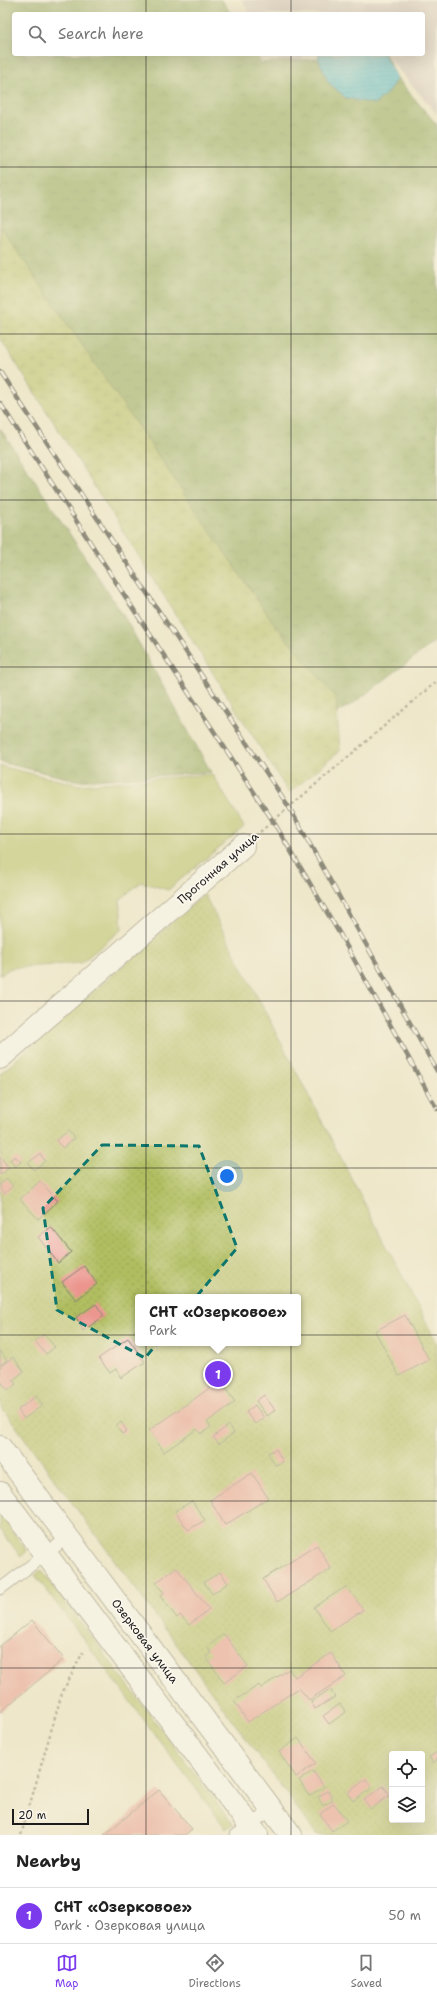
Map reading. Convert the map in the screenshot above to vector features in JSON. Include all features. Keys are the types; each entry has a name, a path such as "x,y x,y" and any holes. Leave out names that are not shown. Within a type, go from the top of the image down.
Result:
{"street":[{"name":"Прогонная улица","path":"0,1058 243,846"},
{"name":"Озерковая улица","path":"0,1447 290,1835"},
{"path":"0,1493 46,1553 247,1832"}],"lane":[{"path":"0,1589 67,1538"},
{"path":"247,1832 271,1810"}],"path":[{"name":"Прогонная улица","path":"243,846 437,681"},
{"path":"21,1835 62,1693 83,1652"}],"highlighted area":[{"path":"102,1145 199,1146 237,1248 145,1358 57,1310 43,1208"}],"shaded area":[{"path":"242,0 437,0 437,114 387,56 425,56 425,12 249,12"},
{"path":"276,56 305,56 285,71"}],"green space":[{"path":"0,0 222,0 230,12 12,12 12,56 257,56 261,63 357,56 386,56 397,78 437,125 437,640 354,703 335,714 0,247"},
{"path":"0,226 272,621 336,698 340,751 289,793 0,338"},
{"path":"0,428 125,618 211,772 79,781 0,762"},
{"path":"0,766 79,785 212,774 244,827 168,890 141,882 120,900 122,929 81,963 11,968 0,975"},
{"path":"204,894 437,1343 437,1835 317,1835 0,1405 0,1074"},
{"path":"0,1514 27,1551 21,1557 0,1529"},
{"path":"41,1570 233,1824 226,1829 35,1575"}],"water":[{"path":"385,56 397,78 388,92 375,104 346,98 328,82 318,57"}],"building":[{"path":"68,1131 74,1138 63,1148 56,1141"},
{"path":"40,1154 45,1161 34,1170 28,1163"},
{"path":"0,1156 9,1168 0,1175"},
{"path":"15,1156 21,1162 15,1167 10,1160"},
{"path":"7,1179 13,1186 4,1194 0,1189 0,1184"},
{"path":"40,1181 58,1201 38,1219 20,1199"},
{"path":"51,1227 71,1252 58,1263 38,1237"},
{"path":"84,1266 97,1284 76,1300 62,1282"},
{"path":"96,1304 104,1316 83,1331 76,1317"},
{"path":"405,1315 429,1360 399,1376 375,1331"},
{"path":"44,1334 55,1347 46,1354 35,1341"},
{"path":"128,1338 145,1362 121,1378 116,1369 110,1373 99,1358"},
{"path":"0,1351 7,1360 0,1365"},
{"path":"13,1357 24,1371 13,1380 16,1384 8,1391 0,1380 0,1367"},
{"path":"220,1381 235,1402 207,1422 211,1427 201,1434 197,1429 164,1452 149,1430"},
{"path":"264,1395 275,1410 267,1416 256,1401"},
{"path":"36,1396 43,1405 24,1419 18,1410"},
{"path":"255,1405 264,1418 255,1424 246,1412"},
{"path":"121,1422 127,1431 122,1434 116,1425"},
{"path":"229,1425 234,1433 219,1444 213,1437"},
{"path":"276,1449 283,1462 275,1465 268,1453"},
{"path":"252,1473 268,1498 225,1525 210,1500"},
{"path":"192,1501 205,1520 188,1530 175,1511"},
{"path":"317,1545 331,1569 277,1602 263,1579"},
{"path":"176,1567 209,1609 189,1625 180,1615 177,1618 160,1596 164,1593 156,1583"},
{"path":"220,1572 228,1583 212,1594 204,1582"},
{"path":"347,1586 363,1610 330,1631 314,1607"},
{"path":"32,1620 64,1659 0,1712 0,1646"},
{"path":"224,1634 248,1666 224,1683 206,1657 211,1653 207,1647"},
{"path":"331,1653 346,1676 309,1700 299,1688 248,1722 234,1701 259,1685 261,1688 289,1669 295,1677"},
{"path":"330,1689 335,1697 315,1709 311,1702"},
{"path":"340,1704 346,1712 329,1724 323,1716"},
{"path":"298,1738 316,1763 296,1777 279,1752"},
{"path":"437,1752 437,1760 433,1763 429,1757"},
{"path":"313,1771 324,1787 309,1796 299,1780"},
{"path":"366,1779 372,1788 353,1801 347,1793"},
{"path":"383,1786 389,1794 389,1796 371,1809 364,1800"},
{"path":"159,1790 192,1829 185,1835 104,1835"},
{"path":"328,1791 333,1800 323,1806 318,1797"},
{"path":"334,1803 347,1821 332,1831 320,1814"}],"railway":[{"path":"0,372 289,807 437,1071"},
{"path":"0,403 273,821 341,936 437,1109"}],"place":[{"name":"СНТ «Озерковое»","path":"218,1374"}]}
